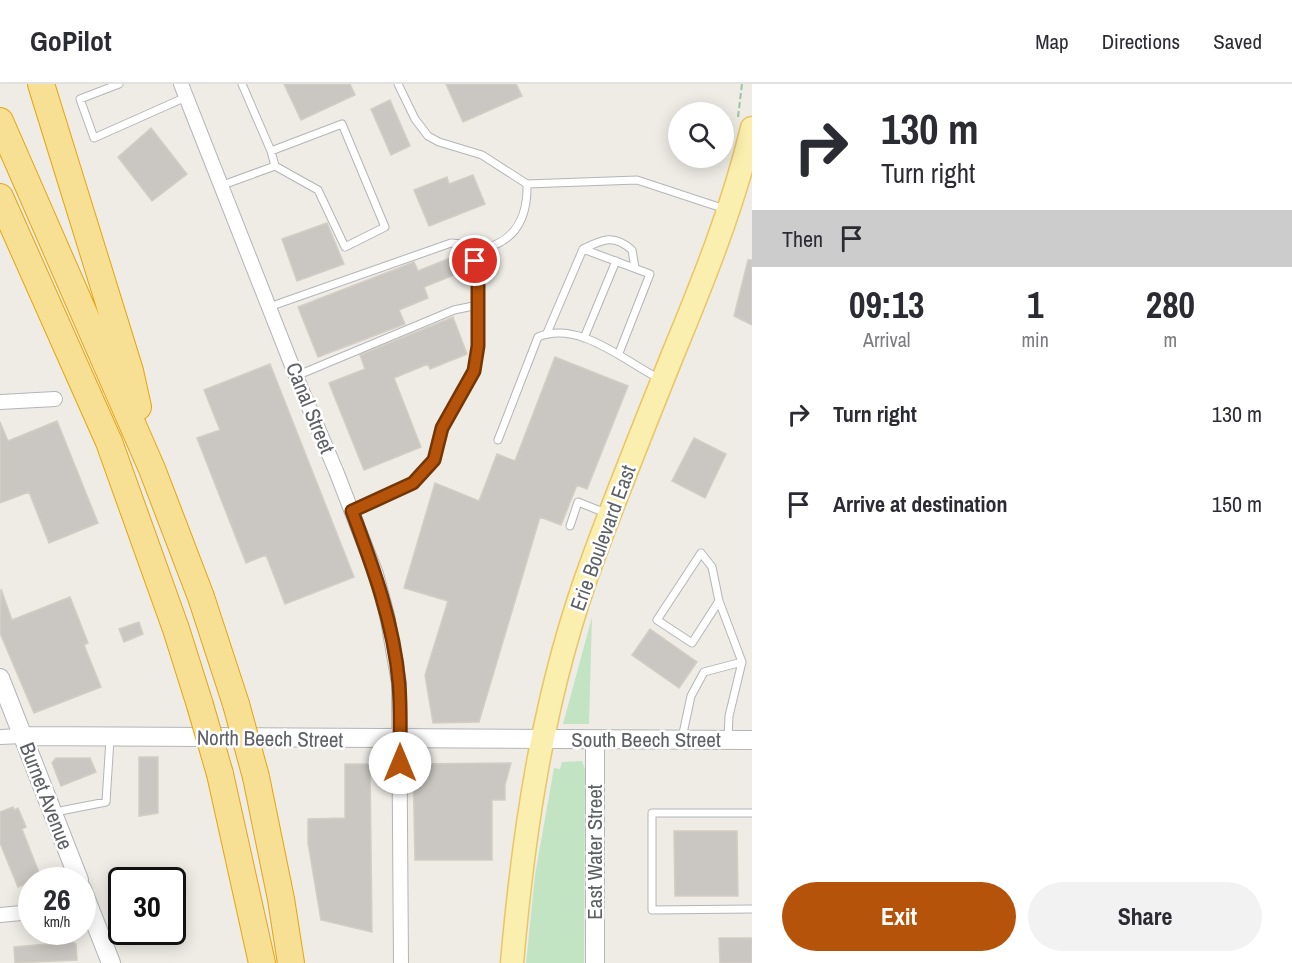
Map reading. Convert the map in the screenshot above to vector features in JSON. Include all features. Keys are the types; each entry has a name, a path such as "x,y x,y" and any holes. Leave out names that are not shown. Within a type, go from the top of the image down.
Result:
{"highway":[{"path":"41,84 130,371 152,469"},
{"path":"0,121 152,469 201,597 236,704 256,777 281,899 291,963"},
{"path":"0,197 108,442 176,629 220,774 261,963"},
{"path":"0,229 48,309"}],"main road":[{"name":"Erie Boulevard East","path":"512,963 540,740 582,591 610,514 747,169 752,128"}],"street":[{"name":"Canal Street","path":"184,90 220,186 352,511 376,574 387,615 399,683 401,963"},
{"path":"0,402 55,399"},
{"name":"Burnet Avenue","path":"0,678 74,867"},
{"name":"North Beech Street","path":"0,737 540,740"},
{"name":"South Beech Street","path":"540,740 752,740"},
{"name":"East Water Street","path":"595,963 596,740"},
{"path":"0,915 18,913"},
{"path":"96,929 111,963"}],"lane":[{"path":"119,84 80,99 94,138 184,90"},
{"path":"242,84 271,151 275,166 318,190 345,247 385,227 342,124 271,151"},
{"path":"398,84 416,119 428,136 482,155 527,184 637,180 730,211"},
{"path":"220,186 275,166"},
{"path":"470,251 484,250 506,240 520,224 527,204 527,184"},
{"path":"547,333 583,249 605,238 623,242 632,250 635,268"},
{"path":"269,306 451,243 462,244 470,251 475,261 478,346 474,371 442,428 434,460 413,483 352,511"},
{"path":"583,249 650,274 619,353"},
{"path":"584,338 616,261"},
{"path":"296,376 454,310 478,305"},
{"path":"498,440 538,337 547,333 584,338 619,353 663,381"},
{"path":"570,526 579,502 610,514"},
{"path":"719,600 692,643 657,620 701,553 712,567 719,600 742,662 729,716 728,740"},
{"path":"681,740 691,696 704,672 742,662"},
{"path":"53,813 106,802 110,737"},
{"path":"752,813 652,813 652,910 752,909"}],"green space":[{"path":"592,617 589,724 563,724"},
{"path":"582,761 585,769 584,963 526,963 535,875 554,768 560,769 562,762"}],"building":[{"path":"284,84 350,84 355,95 301,120"},
{"path":"446,84 516,84 522,96 463,122"},
{"path":"390,100 410,146 391,155 371,109"},
{"path":"151,128 187,174 152,201 118,157"},
{"path":"473,175 485,204 429,226 414,190 447,177 449,184"},
{"path":"327,223 344,264 297,281 282,239"},
{"path":"455,256 461,272 424,287 428,298 399,310 405,324 318,357 298,307 414,262 418,271"},
{"path":"748,260 752,260 752,325 734,316"},
{"path":"453,317 467,354 430,369 428,364 394,378 421,447 364,470 329,383 365,369 360,355"},
{"path":"555,357 628,386 587,489 577,485 561,525 540,517 479,722 433,723 425,675 448,601 404,588 435,483 479,501 497,454 515,461"},
{"path":"270,364 354,577 285,604 266,555 246,563 197,438 220,430 204,390"},
{"path":"57,421 98,523 49,543 29,492 0,503 0,422 8,441"},
{"path":"694,438 726,454 705,498 672,481"},
{"path":"1,589 12,620 70,597 88,643 84,645 101,687 34,713 0,633"},
{"path":"139,622 143,634 124,642 119,629"},
{"path":"650,629 697,662 679,688 632,655"},
{"path":"139,757 158,757 158,813 139,816"},
{"path":"56,758 90,758 96,772 61,786 52,763"},
{"path":"511,763 505,785 505,800 492,800 492,860 415,860 413,764"},
{"path":"345,764 370,764 372,932 321,920 308,843 308,819 345,818"},
{"path":"13,807 14,810 18,808 26,827 22,829 37,867 18,867 18,887 0,843 0,812"},
{"path":"674,831 737,831 738,896 675,896"},
{"path":"719,938 752,938 752,963 720,963"},
{"path":"76,945 77,960 15,963 14,947"}],"route":[{"path":"400,763 399,683 387,615 376,574 352,511 371,505 413,483 434,460 439,448 442,428 474,371 478,346 478,286 475,261"}]}
